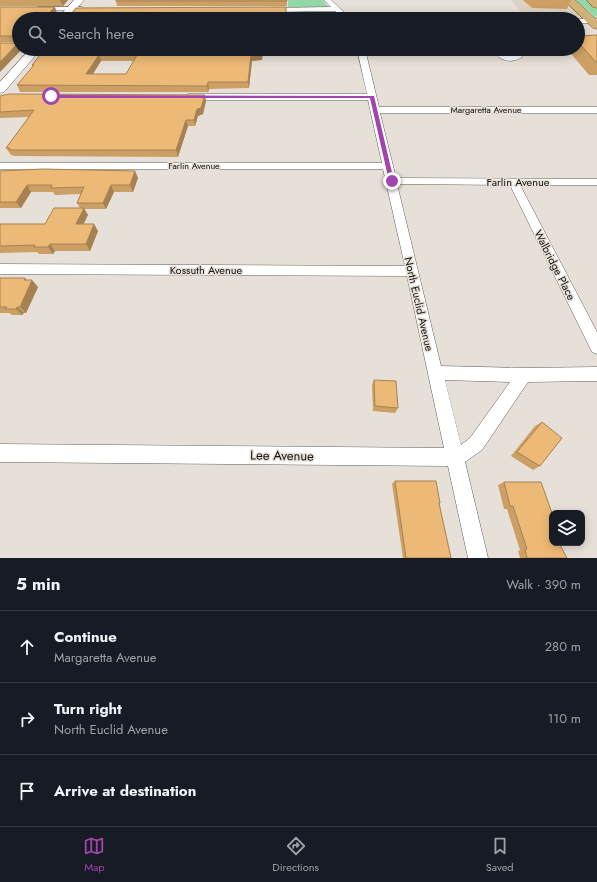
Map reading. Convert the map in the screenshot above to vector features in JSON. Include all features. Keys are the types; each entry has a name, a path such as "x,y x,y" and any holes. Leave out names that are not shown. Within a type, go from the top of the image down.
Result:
{"main road":[{"path":"569,0 583,12"},
{"path":"592,0 597,5"},
{"path":"585,14 595,22"}],"street":[{"path":"70,10 79,0"},
{"path":"327,0 340,12"},
{"path":"29,9 92,10"},
{"path":"266,10 337,9"},
{"path":"585,21 595,22"},
{"path":"2,94 31,56"},
{"name":"North Euclid Avenue","path":"363,56 478,558"},
{"name":"Margaretta Avenue","path":"176,96 374,104 597,110"},
{"name":"Farlin Avenue","path":"0,166 388,166"},
{"name":"Farlin Avenue","path":"392,181 514,183 597,182"},
{"name":"Walbridge Place","path":"514,183 597,348"},
{"name":"Kossuth Avenue","path":"0,269 412,271"},
{"path":"435,373 524,375 597,374"},
{"name":"Lee Avenue","path":"0,452 454,457 462,454 476,444 524,375"}],"shaded area":[{"path":"511,0 565,0 579,12 521,12"}],"green space":[{"path":"288,0 322,0 329,7 288,7"},
{"path":"575,0 586,0 597,8 597,18"}],"building":[{"path":"287,0 287,1 116,1"},
{"path":"0,7 55,7 50,12 12,12 12,36 0,36"},
{"path":"286,7 286,12 73,12 76,8"},
{"path":"597,35 597,62 585,50 585,36"},
{"path":"0,43 12,43 12,49 0,62"},
{"path":"39,56 98,56 86,74 126,74 136,56 251,56 248,82 208,82 207,86 17,85 34,65 32,65"},
{"path":"9,94 205,95 201,108 197,109 194,120 186,120 176,150 9,150 10,148 6,148 34,110 0,112 0,96"},
{"path":"43,169 135,171 130,185 111,185 103,203 77,203 84,187 51,188 52,185 27,185 16,202 0,202 0,171"},
{"path":"54,208 84,208 76,224 94,224 86,244 50,244 48,247 34,247 35,245 0,246 0,224 45,224"},
{"path":"0,278 25,278 24,280 32,280 20,307 17,307 16,309 5,309 7,307 0,307"},
{"path":"374,380 396,381 398,408 375,406"},
{"path":"542,422 562,438 540,466 517,452"},
{"path":"395,481 436,481 439,503 451,558 406,558"},
{"path":"504,482 541,482 551,510 549,510 549,546 561,546 567,558 527,558 525,549 527,549 513,506 510,506"}],"route":[{"path":"51,96 372,97 392,181"}]}
